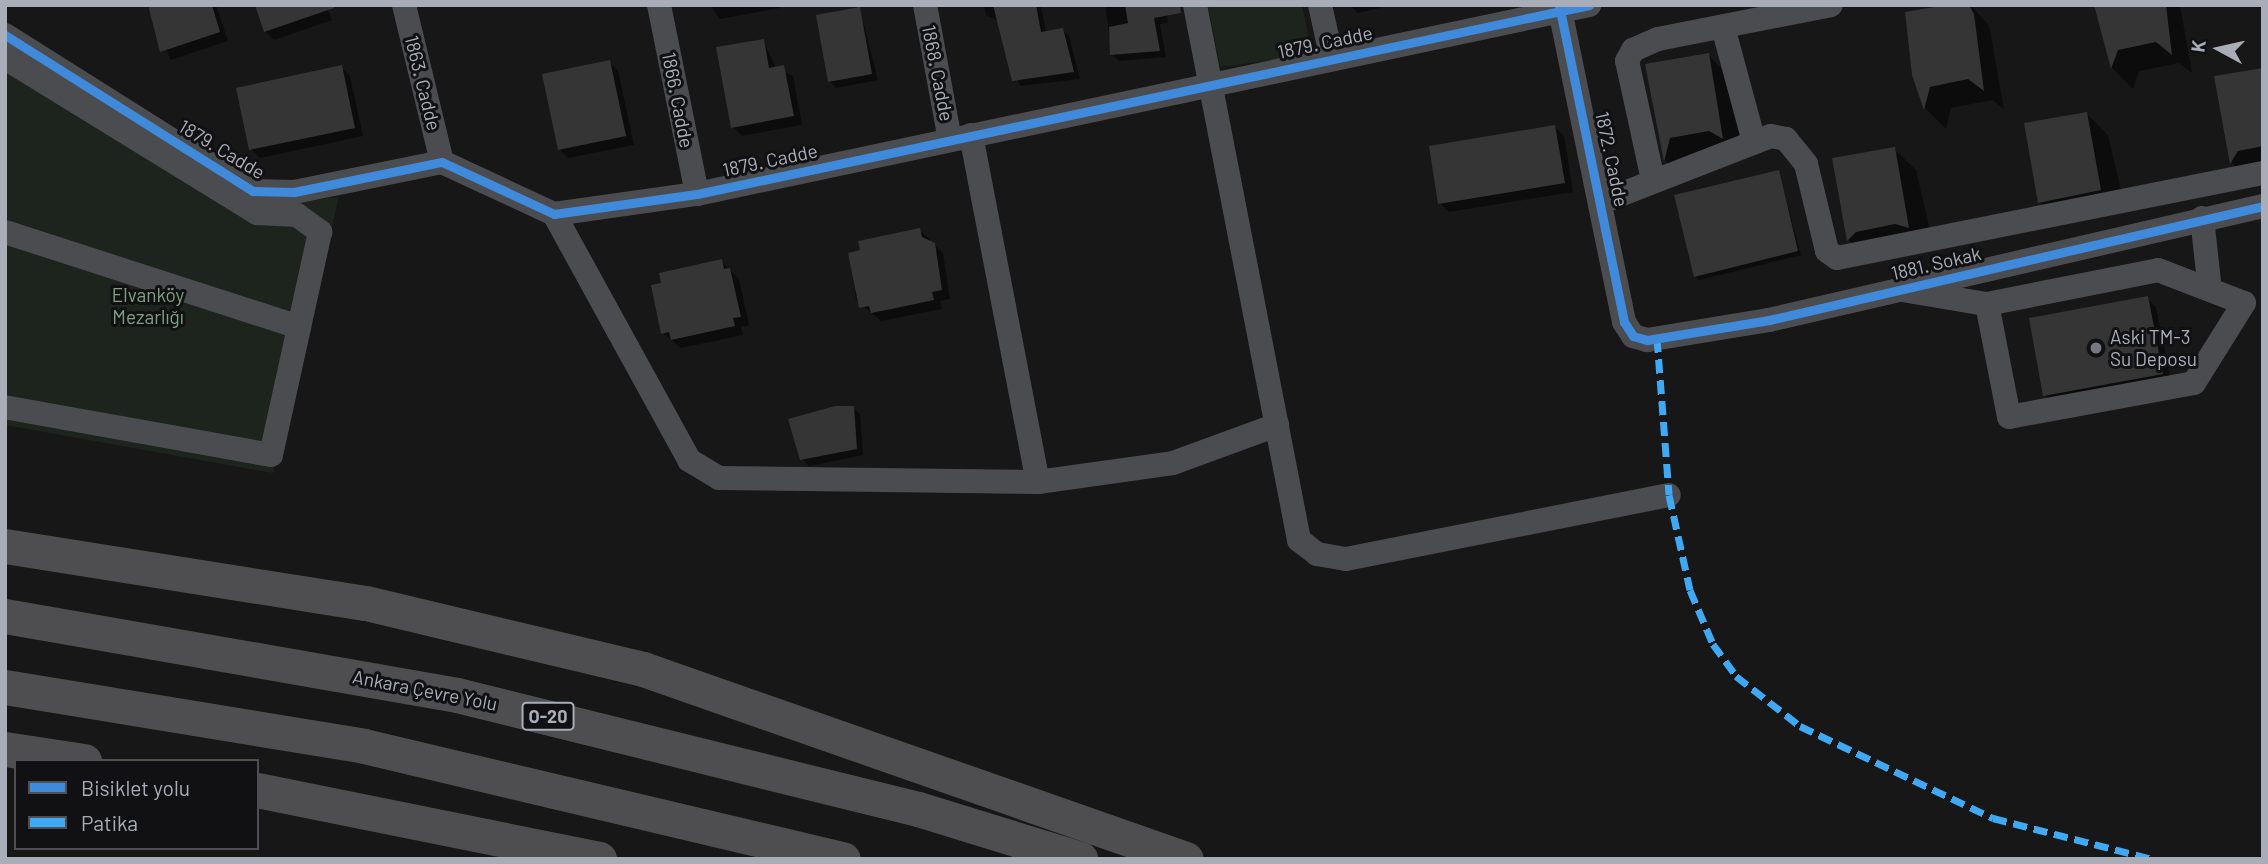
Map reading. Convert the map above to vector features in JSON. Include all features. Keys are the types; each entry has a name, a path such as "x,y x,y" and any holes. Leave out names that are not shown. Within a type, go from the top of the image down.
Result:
{"highway":[{"path":"5,546 366,603 643,669 874,745 1186,859"},
{"name":"Ankara Çevre Yolu","path":"5,616 457,695 905,806 1081,859"},
{"path":"5,687 377,749 843,859"},
{"path":"5,749 71,759"},
{"path":"259,790 599,859"}],"street":[{"name":"1863. Cadde","path":"404,5 442,162"},
{"name":"1866. Cadde","path":"659,5 697,194"},
{"name":"1868. Cadde","path":"925,5 961,138 1038,482"},
{"path":"1195,5 1299,540 1326,557 1346,559 1669,495"},
{"path":"1320,5 1332,59"},
{"name":"1879. Cadde","path":"554,214 697,194 1560,8 1589,5"},
{"path":"1653,180 1627,61 1633,50 1658,39 1832,5"},
{"name":"1872. Cadde","path":"1560,8 1604,201 1624,322"},
{"path":"1723,27 1754,142"},
{"name":"1879. Cadde","path":"5,35 253,191 295,192 442,162"},
{"path":"5,58 257,213 297,215 320,232 271,455 5,407"},
{"path":"1604,201 1771,136 1798,147 1827,251 1837,258 2263,173"},
{"path":"442,162 554,214 689,460 710,474 740,482 1038,482 1172,463 1278,425"},
{"name":"1881. Sokak","path":"1624,322 1633,336 1647,340 1900,289 2263,206"},
{"path":"2202,218 2210,290"},
{"path":"5,232 299,327"},
{"path":"1900,289 1987,304 2158,270 2245,303 2194,383 2009,417 1987,304"}],"green space":[{"path":"1208,5 1302,5 1312,55 1220,67"},
{"name":"Elvanköy Mezarlığı","path":"5,49 257,208 339,197 273,473 5,425"}],"building":[{"path":"148,5 212,5 220,32 160,52"},
{"path":"255,5 334,5 334,8 264,32"},
{"path":"993,5 1036,5 1041,32 1063,28 1074,72 1012,81"},
{"path":"1125,5 1180,5 1181,13 1154,18 1160,51 1110,55 1109,27 1128,23"},
{"path":"1946,5 1969,5 1974,14 1984,91 1968,79 1930,87 1924,110 1912,75 1905,12"},
{"path":"2094,5 2166,5 2172,55 2156,42 2118,50 2111,69"},
{"path":"860,7 872,74 828,82 816,15"},
{"path":"764,39 769,68 784,65 794,116 731,128 716,47"},
{"path":"1709,53 1723,139 1709,131 1670,138 1664,162 1645,64"},
{"path":"610,60 626,136 558,150 542,74"},
{"path":"342,65 355,128 249,150 236,88"},
{"path":"2263,68 2263,146 2238,151 2230,164 2214,76"},
{"path":"2087,112 2101,190 2038,203 2024,123"},
{"path":"1555,125 1565,183 1438,204 1429,146"},
{"path":"1895,147 1909,228 1895,224 1856,232 1847,241 1832,158"},
{"path":"1779,170 1798,251 1694,277 1674,195"},
{"path":"920,228 922,237 935,243 942,290 932,292 934,300 871,313 869,306 859,308 848,253 860,250 858,241"},
{"path":"722,259 724,269 730,268 741,317 733,318 735,326 671,340 669,332 661,334 651,285 661,283 659,273"},
{"name":"Aski TM-3 Su Deposu","path":"2148,296 2163,374 2043,396 2029,318"},
{"path":"835,406 854,406 857,449 800,460 788,419"}],"marked path":[{"path":"1657,338 1669,495 1690,590 1713,644 1736,676 1800,726 1993,818 2153,859"}],"cycle path":[{"path":"1559,5 1624,322 1633,336 1647,340 1769,320 2263,206"},
{"path":"5,35 253,191 294,192 442,162 554,214 697,194 1589,5"}],"place":[{"name":"Aski TM-3 Su Deposu","path":"2096,348"}]}
